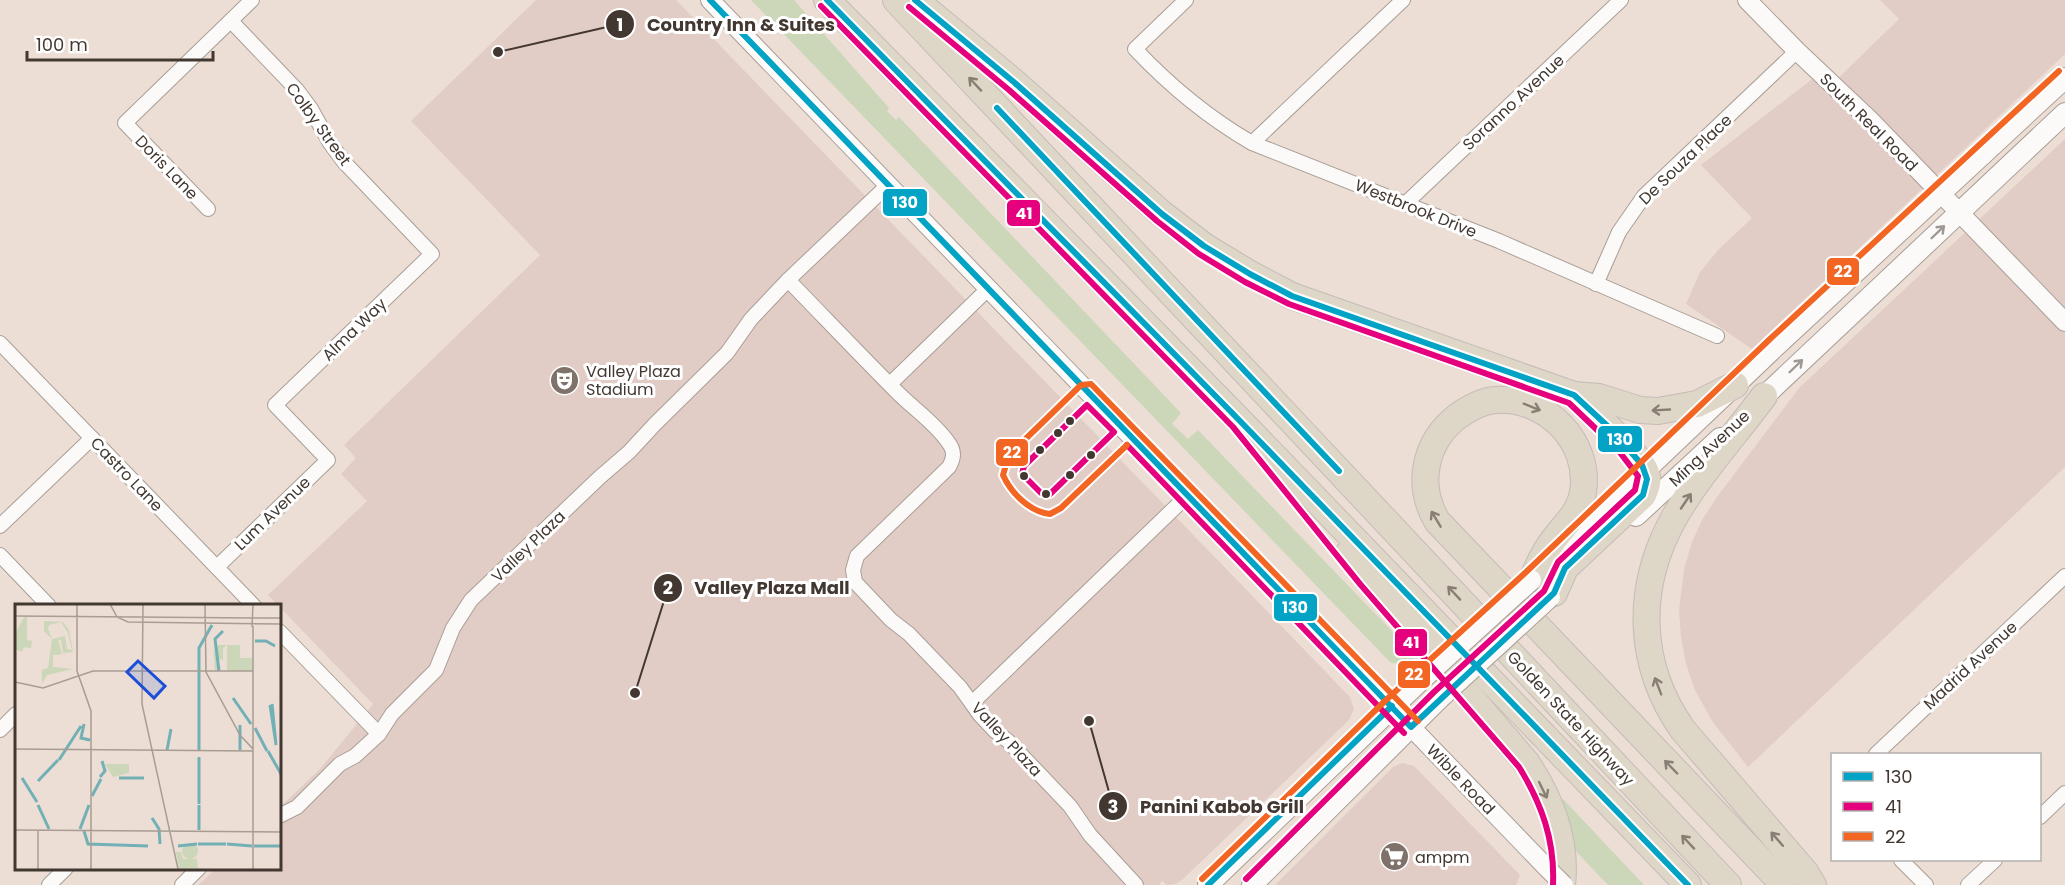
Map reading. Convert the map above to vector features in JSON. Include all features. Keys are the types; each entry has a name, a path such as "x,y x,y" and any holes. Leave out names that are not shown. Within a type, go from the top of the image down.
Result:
{"highway":[{"name":"Golden State Highway","path":"827,0 1240,421 1688,885"},
{"name":"Golden State Highway","path":"896,0 1728,885"},
{"path":"915,0 1015,83 1162,214 1204,246 1292,296 1574,395 1599,397 1640,410 1658,411 1697,404 1735,385"},
{"path":"1552,595 1565,568 1643,495 1648,482 1646,470 1610,428 1574,395"},
{"path":"1764,396 1692,491 1666,534 1653,573 1646,611 1648,648 1657,684 1673,716 1813,885"},
{"path":"1532,579 1547,549 1572,519 1580,504 1584,482 1582,460 1572,438 1549,416 1519,402 1494,400 1473,407 1455,419 1440,434 1430,452 1425,472 1426,492 1437,521 1784,885"},
{"path":"1240,421 1367,578 1526,762 1542,788 1557,825 1563,872 1558,880"},
{"path":"1657,852 1683,885"}],"main road":[{"name":"Ming Avenue","path":"1208,885 1392,706 1532,579 1735,385 2065,78"},
{"name":"Ming Avenue","path":"1252,885 1440,698 2065,113"}],"street":[{"name":"Doris Lane","path":"208,209 125,123 252,0"},
{"name":"Wible Road","path":"710,0 1558,880"},
{"name":"Westbrook Drive","path":"1186,0 1135,49 1176,91 1252,143 1499,242 1717,336"},
{"path":"1252,143 1403,0"},
{"name":"Soranno Avenue","path":"1405,204 1621,0"},
{"name":"South Real Road","path":"1747,0 1870,120 2065,322"},
{"name":"Colby Street","path":"231,21 297,90 344,162 432,254"},
{"name":"De Souza Place","path":"1596,284 1619,232 1644,196 1797,51"},
{"name":"Valley Plaza","path":"280,816 297,807 340,764 355,756 379,734 392,714 436,670 453,628 471,600 625,456 727,353 752,319 788,280 888,185"},
{"name":"Alma Way","path":"328,460 275,405 432,254"},
{"name":"Valley Plaza","path":"788,280 949,442 953,450 953,459 949,467 857,556 852,570 855,582 960,687 995,731 1008,741 1070,806 1090,835 1136,885"},
{"path":"890,384 988,289"},
{"name":"Castro Lane","path":"0,343 252,604"},
{"path":"0,526 92,438"},
{"name":"Lum Avenue","path":"216,567 328,460"},
{"path":"972,703 1188,495"},
{"path":"0,555 47,604"},
{"name":"Madrid Avenue","path":"1877,753 2065,576"},
{"path":"280,633 379,734"},
{"path":"0,730 15,715"},
{"path":"2041,816 2065,793"},
{"path":"1902,861 1926,885"},
{"path":"1968,885 1994,861"},
{"path":"49,885 64,870"},
{"path":"182,885 197,870"}],"shaded area":[{"path":"536,0 676,0 1350,697 1354,709 1349,720 1176,884 1167,885 1162,881 1159,885 198,885 215,870 280,870 280,807 320,769 373,704 280,607 280,604 277,604 268,595 367,501 341,474 356,458 344,445 540,255 411,121"},
{"path":"1880,0 2065,0 2065,54 1752,349 1686,304 1700,272 1719,249 1752,218 1701,165 1816,76 1829,87 1899,19"},
{"path":"2065,139 2065,467 1748,767 1712,721 1695,690 1686,664 1679,610 1684,569 1692,542 1702,520 1799,388"},
{"path":"1402,763 1414,766 1520,875 1516,885 1275,885 1393,767"}],"green space":[{"path":"751,0 794,0 889,108 887,111 896,120 899,117 1181,413 1172,424 1188,439 1198,430 1417,657 1405,664 1391,663"},
{"path":"1563,799 1644,885 1608,885 1568,843 1557,802"}],"transit line":[{"name":"130","path":"710,0 1411,727 1554,593 1565,568 1643,495 1647,479 1642,465 1614,432 1574,395 1292,296 1250,274 1204,246 1162,214 1015,83 915,0"},
{"name":"130","path":"827,0 1240,421 1688,885"},
{"name":"41","path":"821,6 1233,427 1360,584 1519,767 1534,795 1545,823 1552,853 1553,885"},
{"name":"41","path":"909,7 1009,90 1157,221 1199,254 1245,282 1289,304 1569,403 1618,450 1638,476 1635,490 1558,562 1544,591 1434,692 1246,879"},
{"name":"22","path":"1202,879 1386,700 1525,573 1770,339 2059,71"},
{"name":"130","path":"997,108 1339,471"},
{"name":"22","path":"1127,445 1061,508 1050,514 1028,506 1011,488 1003,475 1009,455 1081,385 1091,384 1418,721"},
{"name":"41","path":"1087,405 1114,432 1050,494 1041,493 1022,474 1024,466 1087,405"},
{"name":"41","path":"1127,445 1404,733"},
{"name":"130","path":"1208,885 1392,706"}],"place":[{"name":"Country Inn & Suites","path":"498,52"},
{"name":"Valley Plaza Stadium","path":"565,380"},
{"name":"Valley Plaza Mall","path":"635,693"},
{"name":"Panini Kabob Grill","path":"1089,721"},
{"name":"ampm","path":"1394,857"}]}
